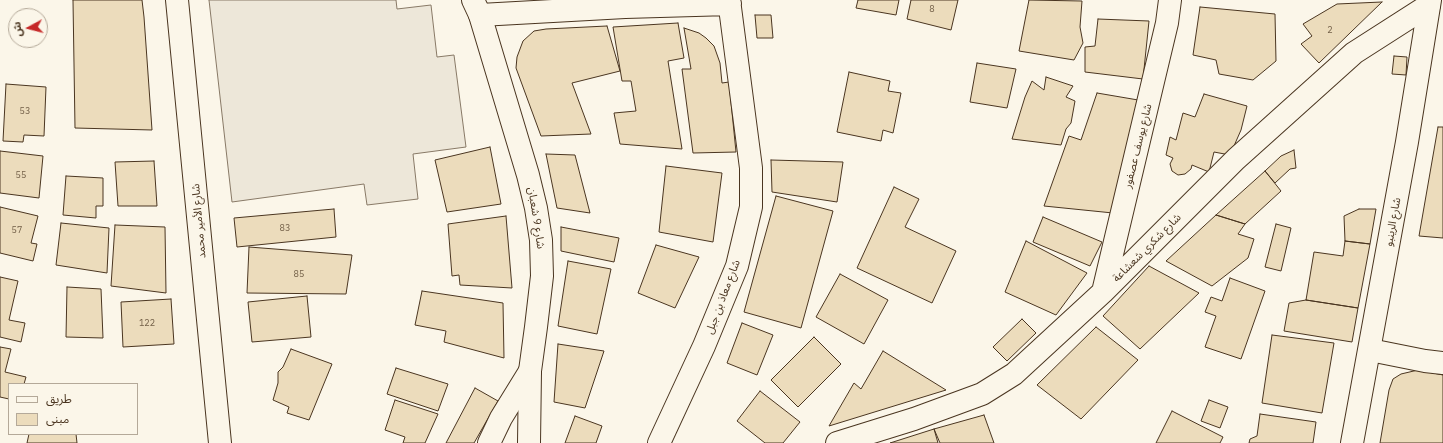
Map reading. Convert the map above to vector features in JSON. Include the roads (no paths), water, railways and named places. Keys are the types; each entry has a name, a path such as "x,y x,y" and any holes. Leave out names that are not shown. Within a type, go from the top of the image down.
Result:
{"street":[{"name":"شارع الأمير محمد","path":"177,0 220,443"},
{"name":"شارع يوسف عصفور","path":"1103,292 1167,23 1170,0"},
{"path":"476,7 626,7 730,2"},
{"name":"شارع معاذ بن جبل","path":"659,443 704,346 737,266 751,207 751,168 730,2"},
{"name":"شارع شكري شعشاعة","path":"837,443 914,419 982,394 1014,374 1103,292 1236,159 1354,53 1429,2"},
{"name":"شارع الرينبو","path":"1352,443 1407,142 1429,2"},
{"name":"شارع 9 شعبان","path":"476,7 528,175 536,208 541,240 542,276 530,371 529,443"},
{"path":"1370,350 1443,363"},
{"path":"489,443 501,418 530,371"}]}
